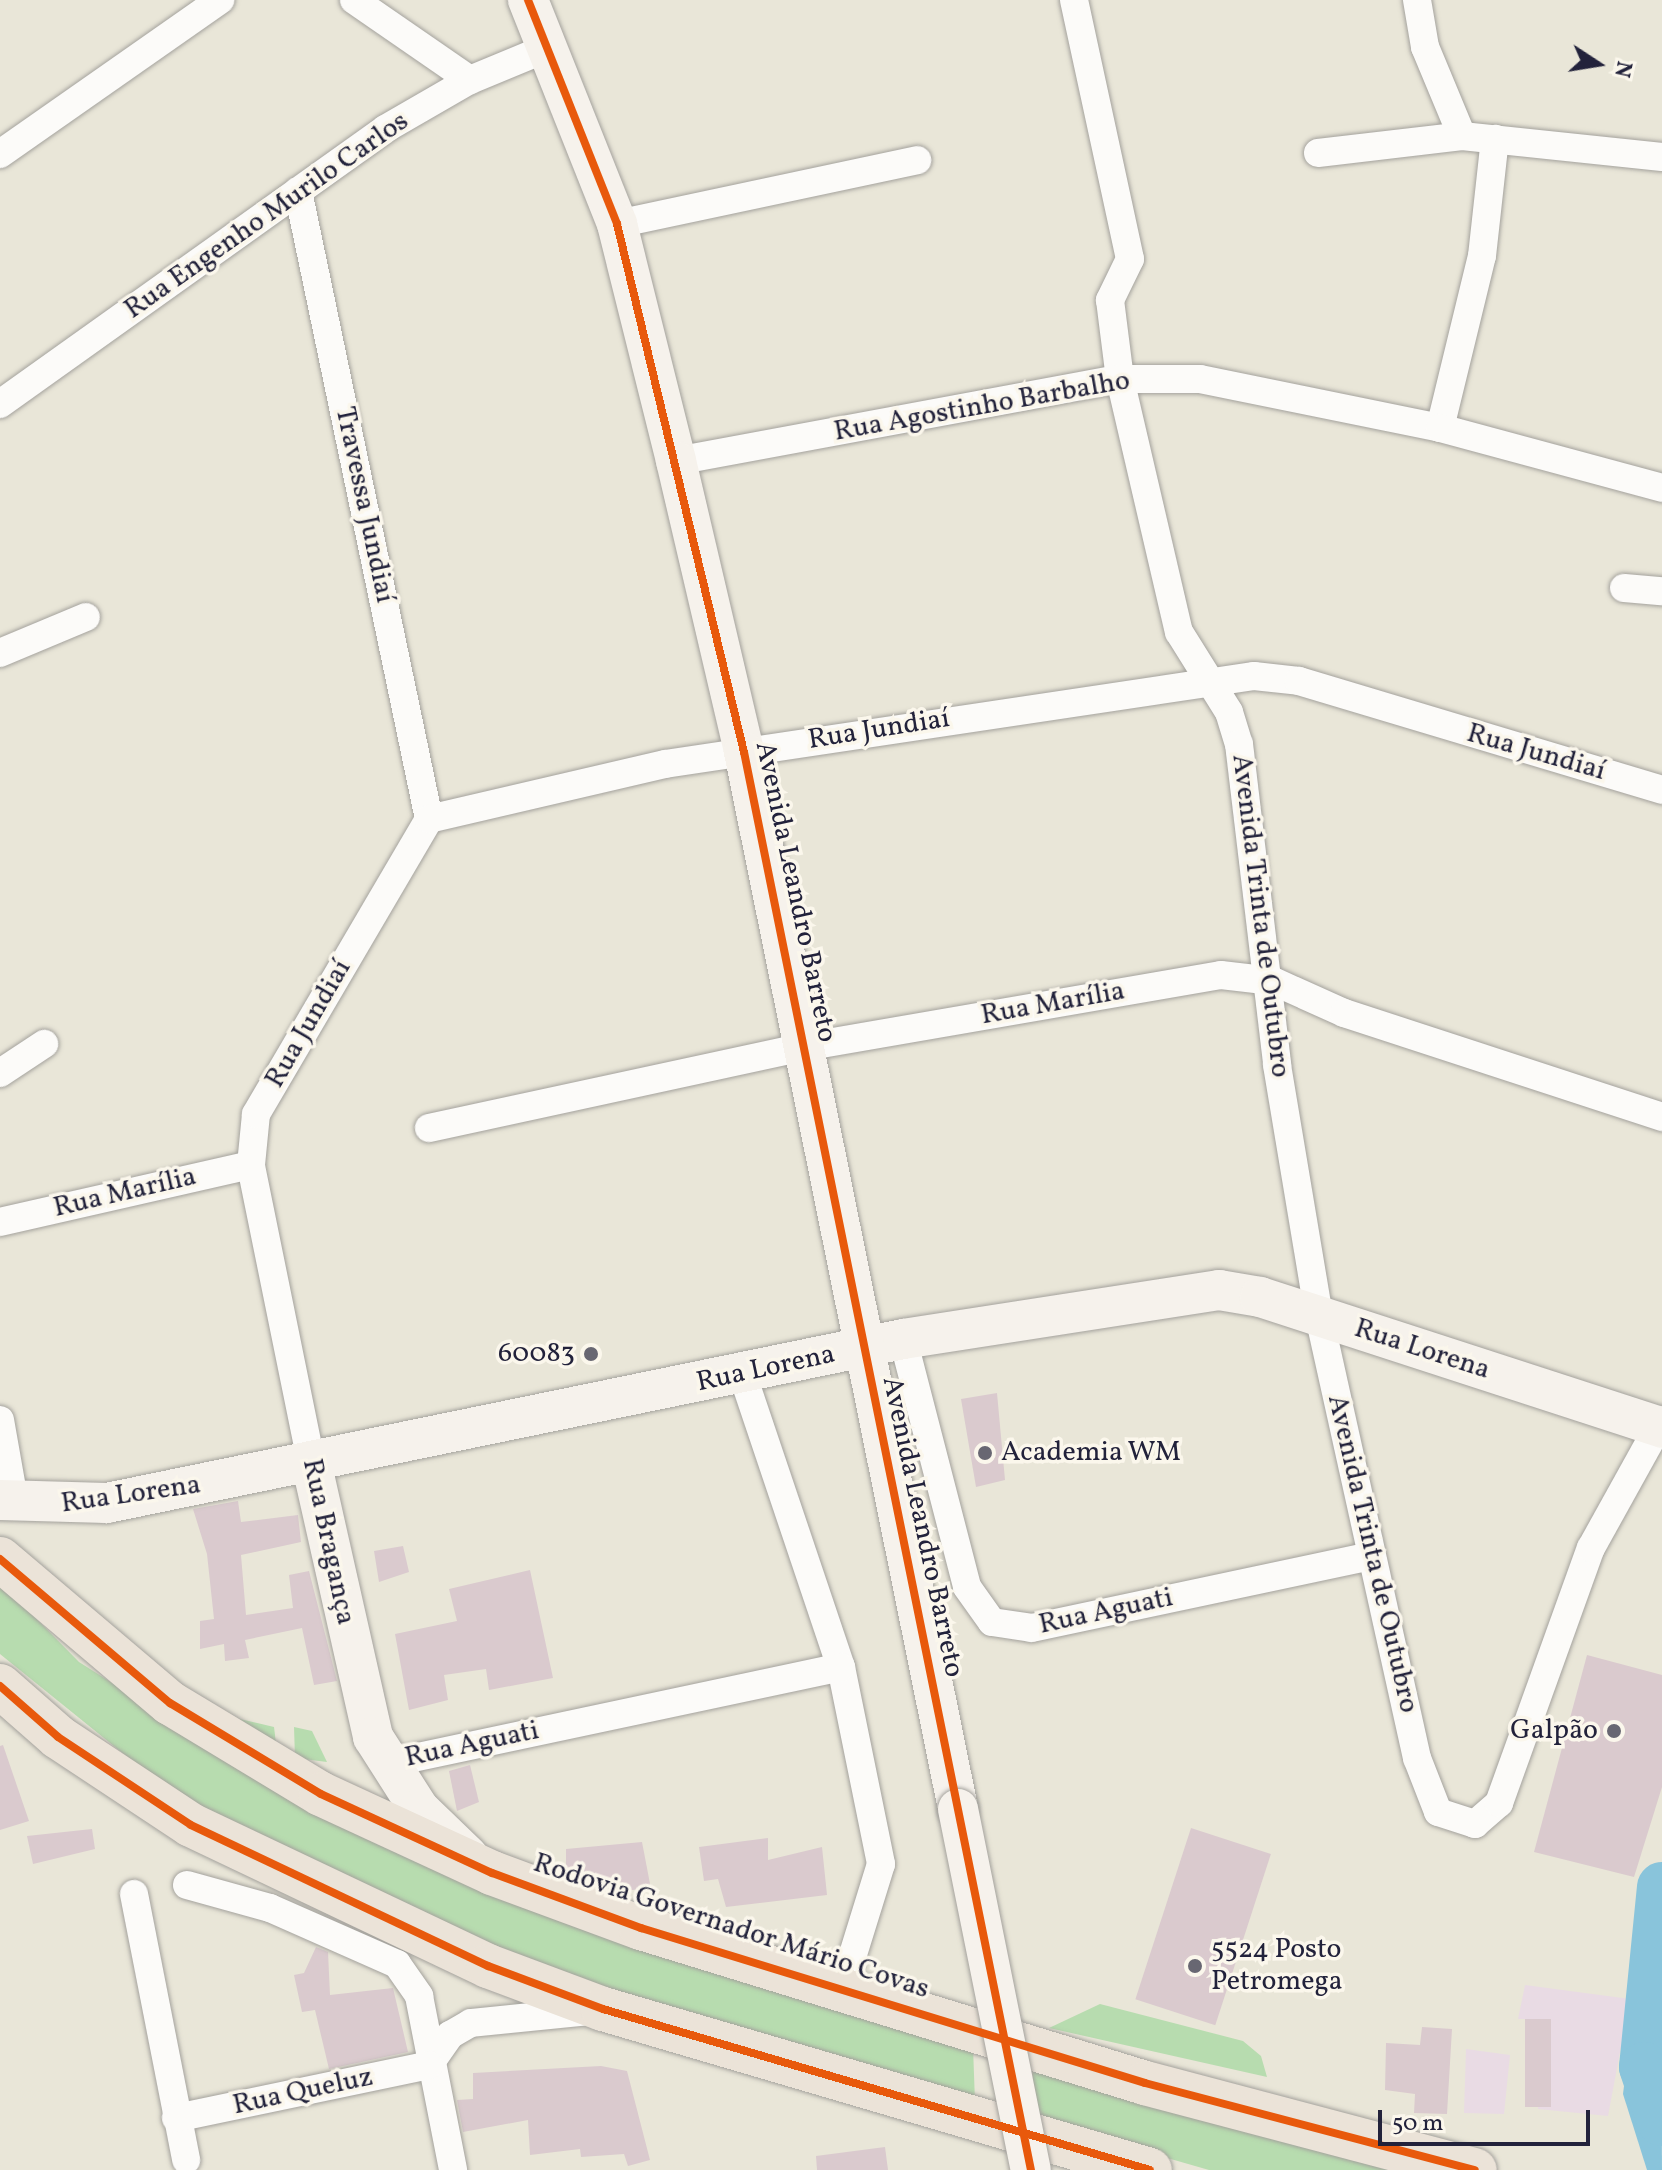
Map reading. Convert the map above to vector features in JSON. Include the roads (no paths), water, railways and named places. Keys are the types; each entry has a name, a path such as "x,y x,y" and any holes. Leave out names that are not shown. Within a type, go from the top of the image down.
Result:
{"highway":[{"name":"Rodovia Governador Mário Covas","path":"0,1559 170,1703 321,1794 492,1873 641,1928 843,1987 1243,2113 1475,2170"},
{"path":"0,1686 138,1793 236,1850 488,1966 603,2009 1150,2170"}],"main road":[{"name":"Avenida Leandro Barreto","path":"528,0 617,224 744,752 1031,2170"},
{"name":"Rua Lorena","path":"8,1503 107,1503 312,1466 903,1339 1219,1290 1319,1316 1660,1425"},
{"name":"Rua Bragança","path":"312,1466 361,1701 385,1764 452,1844 492,1873"}],"street":[{"path":"0,154 220,0"},
{"path":"354,0 470,80"},
{"name":"Avenida Trinta de Outubro","path":"1074,0 1130,259 1110,300 1120,379 1179,632 1204,679 1229,712 1239,744 1273,981 1277,1065 1319,1316 1429,1802 1475,1824 1499,1803 1591,1548 1660,1425"},
{"path":"1417,0 1425,47 1462,136"},
{"name":"Rua Engenho Murilo Carlos","path":"0,404 298,191 470,80 545,49"},
{"path":"1318,153 1462,136 1662,157"},
{"path":"1440,428 1482,256 1495,139"},
{"path":"617,224 917,160"},
{"name":"Travessa Jundiaí","path":"298,191 429,819"},
{"name":"Rua Agostinho Barbalho","path":"676,461 1120,379 1263,386 1440,428 1662,488"},
{"path":"1624,588 1662,591"},
{"path":"0,653 86,617"},
{"name":"Rua Jundiaí","path":"251,1165 256,1114 429,819 744,752 1204,679 1299,681 1662,790"},
{"name":"Rua Marília","path":"429,1128 804,1047 1221,975 1273,981 1344,1013 1662,1117"},
{"path":"0,1073 44,1044"},
{"name":"Rua Marília","path":"0,1222 251,1165"},
{"name":"Rua Bragança","path":"251,1165 312,1466"},
{"name":"Rua Aguati","path":"903,1339 967,1587 992,1622 1032,1628 1371,1556"},
{"path":"742,1373 841,1667 881,1864 843,1987"},
{"path":"0,1420 8,1503"},
{"name":"Rua Aguati","path":"385,1764 841,1667"},
{"path":"187,1885 270,1908 397,1964 419,1996 429,2065 453,2170"},
{"path":"134,1894 186,2160"},
{"path":"429,2065 450,2035 471,2023 603,2009"},
{"name":"Rua Queluz","path":"176,2118 429,2065"}],"water":[{"path":"1637,1982 1661,1992 1662,2170 1647,2170 1623,2094"}],"waterway":[{"path":"1662,1887 1644,2067 1662,2121"}],"place":[{"name":"60083","path":"591,1354"},
{"name":"Academia WM","path":"985,1453"},
{"name":"Galpão","path":"1614,1731"},
{"name":"5524 Posto Petromega","path":"1195,1966"}]}
